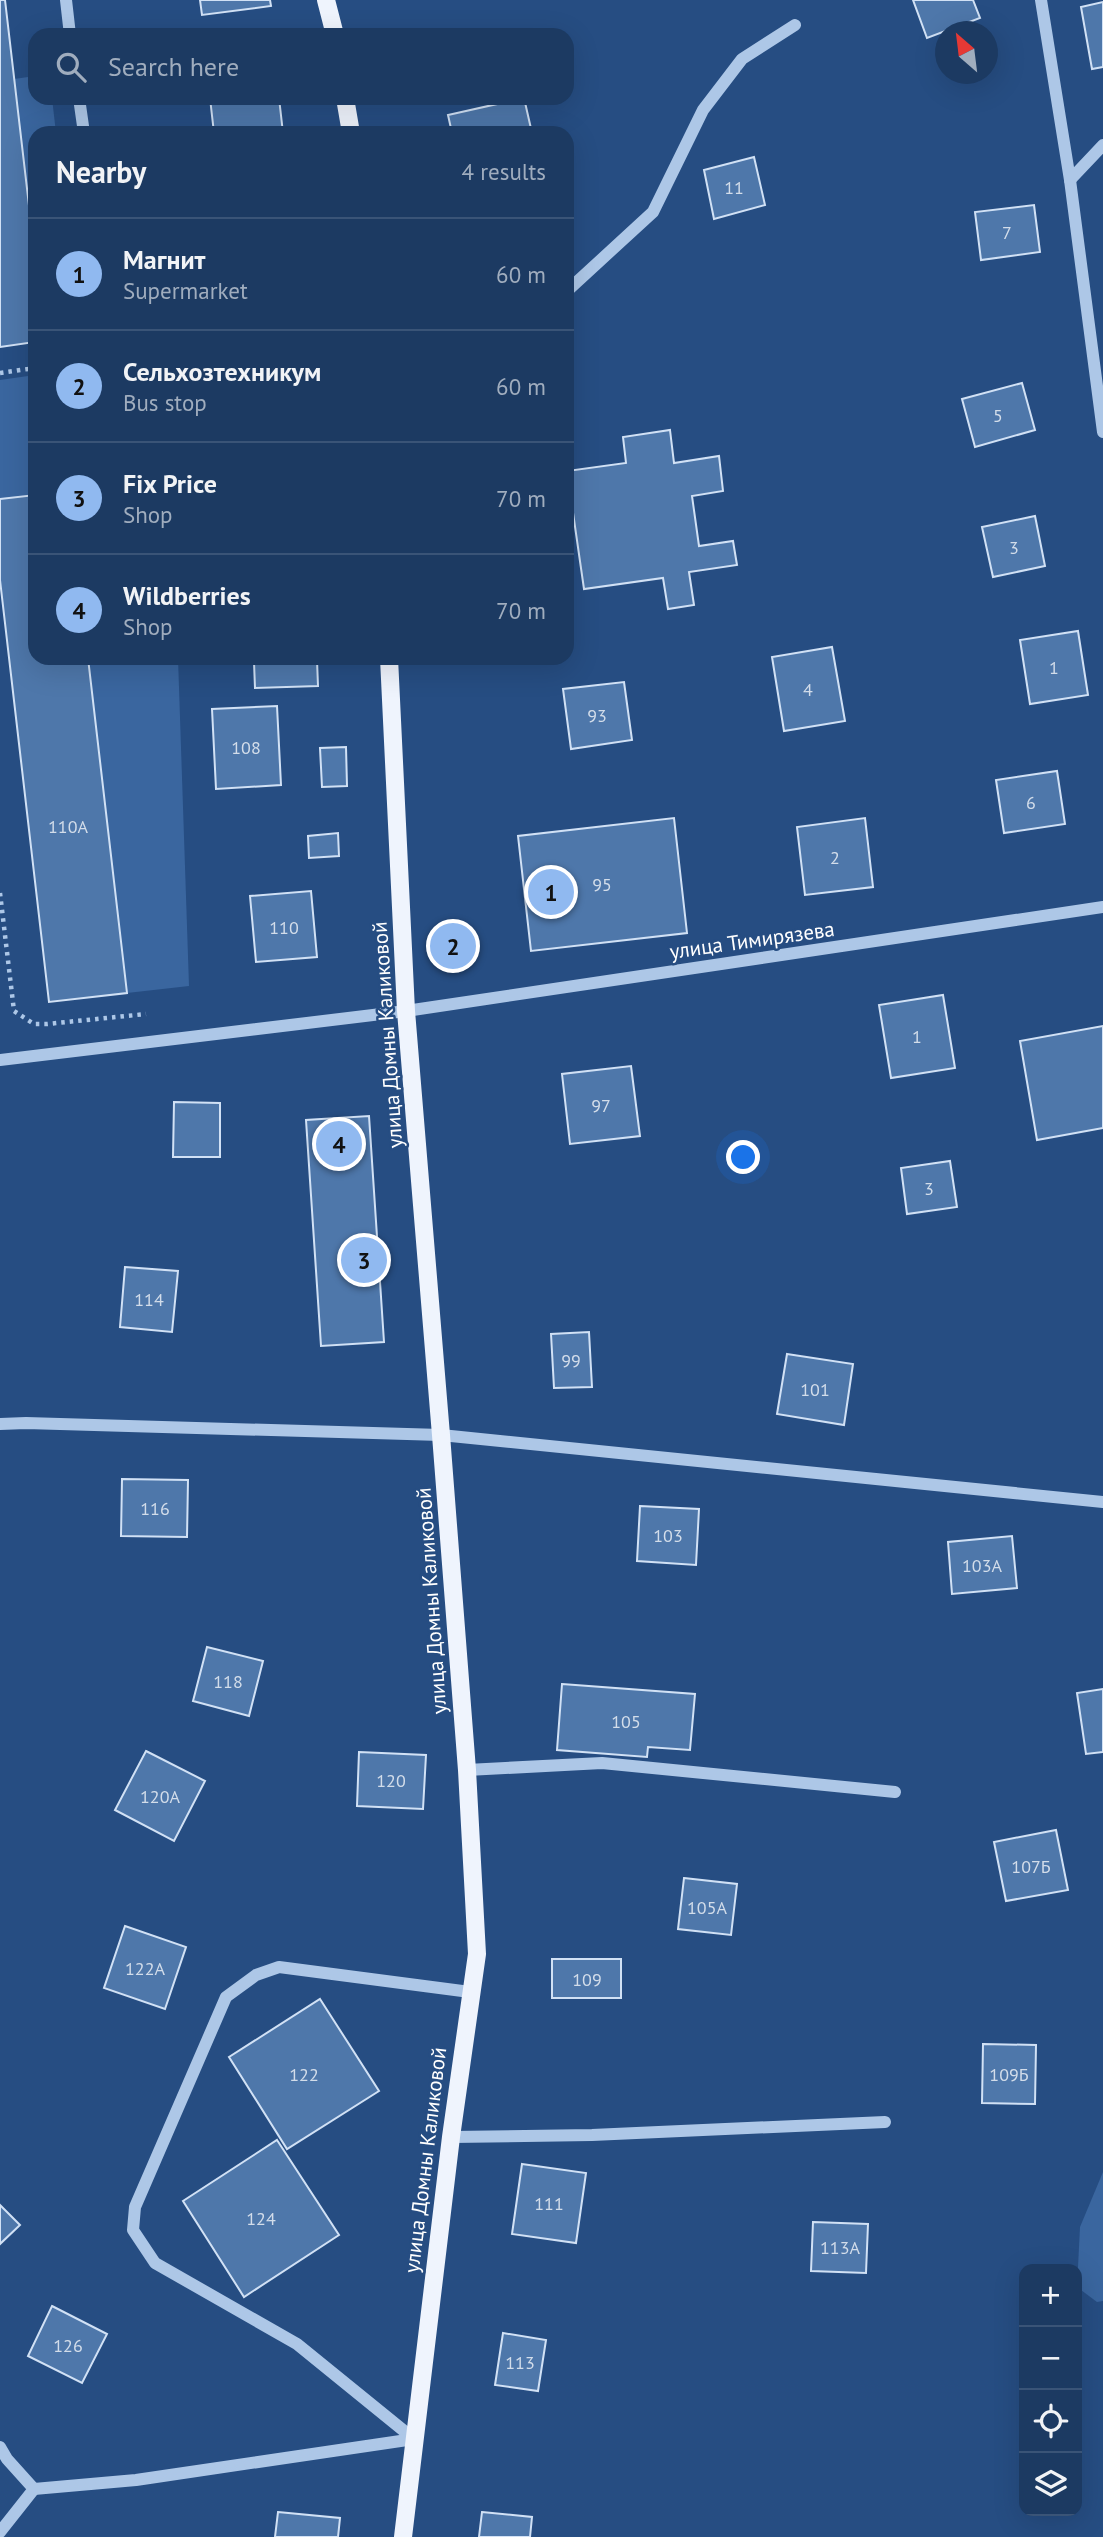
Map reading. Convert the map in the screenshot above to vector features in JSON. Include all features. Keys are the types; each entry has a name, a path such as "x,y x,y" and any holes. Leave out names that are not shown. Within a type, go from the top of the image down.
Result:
{"main road":[{"path":"326,0 333,28"},
{"path":"346,105 350,126"},
{"name":"улица Домны Каликовой","path":"388,665 406,1011 467,1770 477,1954 451,2137 403,2537"}],"street":[{"path":"66,0 69,28"},
{"path":"1041,0 1070,180 1103,432"},
{"path":"574,285 653,212 703,110 742,59 795,25"},
{"path":"80,105 83,126"},
{"path":"1070,180 1103,145"},
{"name":"улица Тимирязева","path":"0,1060 406,1011 1103,907"},
{"path":"0,1424 441,1434 1103,1502"},
{"path":"467,1770 602,1763 895,1792"},
{"path":"414,2439 297,2344 155,2263 133,2230 135,2207 226,1997 256,1975 279,1967 470,1992"},
{"path":"451,2137 592,2135 885,2122"},
{"path":"0,2532 34,2489 136,2480 414,2439"},
{"path":"0,2448 34,2489"}],"path":[{"path":"0,373 28,369"},
{"path":"0,893 14,1011 34,1024 155,1013"}],"shaded area":[{"path":"28,77 28,105 53,105 55,126 28,126 28,198 14,79"},
{"path":"28,376 28,496 0,499 0,380"},
{"path":"89,665 178,665 189,986 127,993"},
{"path":"1103,2172 1103,2301 1097,2302 1082,2291 1082,2264 1078,2264 1080,2227"}],"building":[{"path":"0,0 5,0 28,197 28,343 0,347"},
{"path":"200,0 270,0 271,6 202,15"},
{"path":"913,0 973,0 980,18 972,21 935,21 935,35 927,38"},
{"path":"1103,2 1103,67 1092,69 1081,7"},
{"path":"211,105 280,105 282,126 213,126"},
{"path":"493,105 526,105 530,126 450,126 448,115"},
{"path":"754,157 765,205 714,219 704,170"},
{"path":"1034,205 1040,252 981,260 975,212"},
{"path":"1022,383 1035,430 975,447 962,399"},
{"path":"670,430 674,463 719,456 723,491 692,496 699,546 733,541 737,565 689,572 694,605 668,609 663,578 584,589 574,520 574,470 626,463 623,437"},
{"path":"28,496 28,665 89,665 127,993 49,1002 0,580 0,499"},
{"path":"1035,516 1045,566 993,577 982,527"},
{"path":"1078,631 1088,695 1030,704 1020,640"},
{"path":"832,647 845,721 784,731 772,657"},
{"path":"254,665 317,665 318,686 255,688"},
{"path":"624,682 632,740 571,749 563,689"},
{"path":"277,706 281,785 216,789 212,709"},
{"path":"346,747 347,786 322,787 320,748"},
{"path":"1057,771 1065,824 1004,833 996,780"},
{"path":"674,818 687,933 531,951 518,836"},
{"path":"865,818 873,887 805,895 797,827"},
{"path":"338,833 339,856 309,858 308,836"},
{"path":"311,891 317,957 256,962 250,896"},
{"path":"943,995 955,1068 891,1078 879,1005"},
{"path":"1103,1026 1103,1128 1037,1140 1020,1041"},
{"path":"631,1066 640,1136 570,1144 562,1074"},
{"path":"174,1102 220,1103 220,1157 173,1157"},
{"path":"369,1116 384,1342 321,1346 306,1120"},
{"path":"950,1161 957,1207 907,1214 901,1168"},
{"path":"125,1267 178,1271 172,1332 120,1327"},
{"path":"589,1332 592,1387 554,1388 551,1334"},
{"path":"787,1354 853,1364 844,1425 777,1414"},
{"path":"122,1479 188,1480 187,1537 121,1536"},
{"path":"640,1506 699,1509 696,1565 637,1561"},
{"path":"1012,1536 1017,1588 952,1594 948,1542"},
{"path":"207,1647 263,1661 249,1716 193,1701"},
{"path":"562,1684 695,1694 690,1750 648,1747 647,1757 557,1750"},
{"path":"1103,1689 1103,1752 1086,1754 1077,1693"},
{"path":"146,1751 205,1781 174,1841 115,1810"},
{"path":"359,1752 426,1755 423,1809 357,1806"},
{"path":"1056,1830 1068,1890 1006,1901 994,1842"},
{"path":"684,1878 737,1884 731,1935 678,1929"},
{"path":"125,1926 186,1947 165,2009 104,1988"},
{"path":"552,1959 621,1959 621,1998 552,1998"},
{"path":"320,1999 379,2091 287,2149 229,2057"},
{"path":"983,2044 1036,2045 1035,2104 982,2103"},
{"path":"277,2140 339,2235 244,2297 183,2201"},
{"path":"522,2164 586,2173 576,2243 512,2234"},
{"path":"0,2205 20,2225 0,2244"},
{"path":"813,2222 868,2224 866,2273 811,2271"},
{"path":"52,2306 107,2334 82,2383 28,2356"},
{"path":"503,2333 546,2340 538,2391 495,2385"},
{"path":"278,2512 340,2518 338,2537 275,2537"},
{"path":"482,2512 532,2517 530,2537 479,2537"}],"place":[{"name":"Магнит","path":"551,892"},
{"name":"Сельхозтехникум","path":"453,946"},
{"name":"Wildberries","path":"339,1144"},
{"name":"Fix Price","path":"364,1260"}]}
